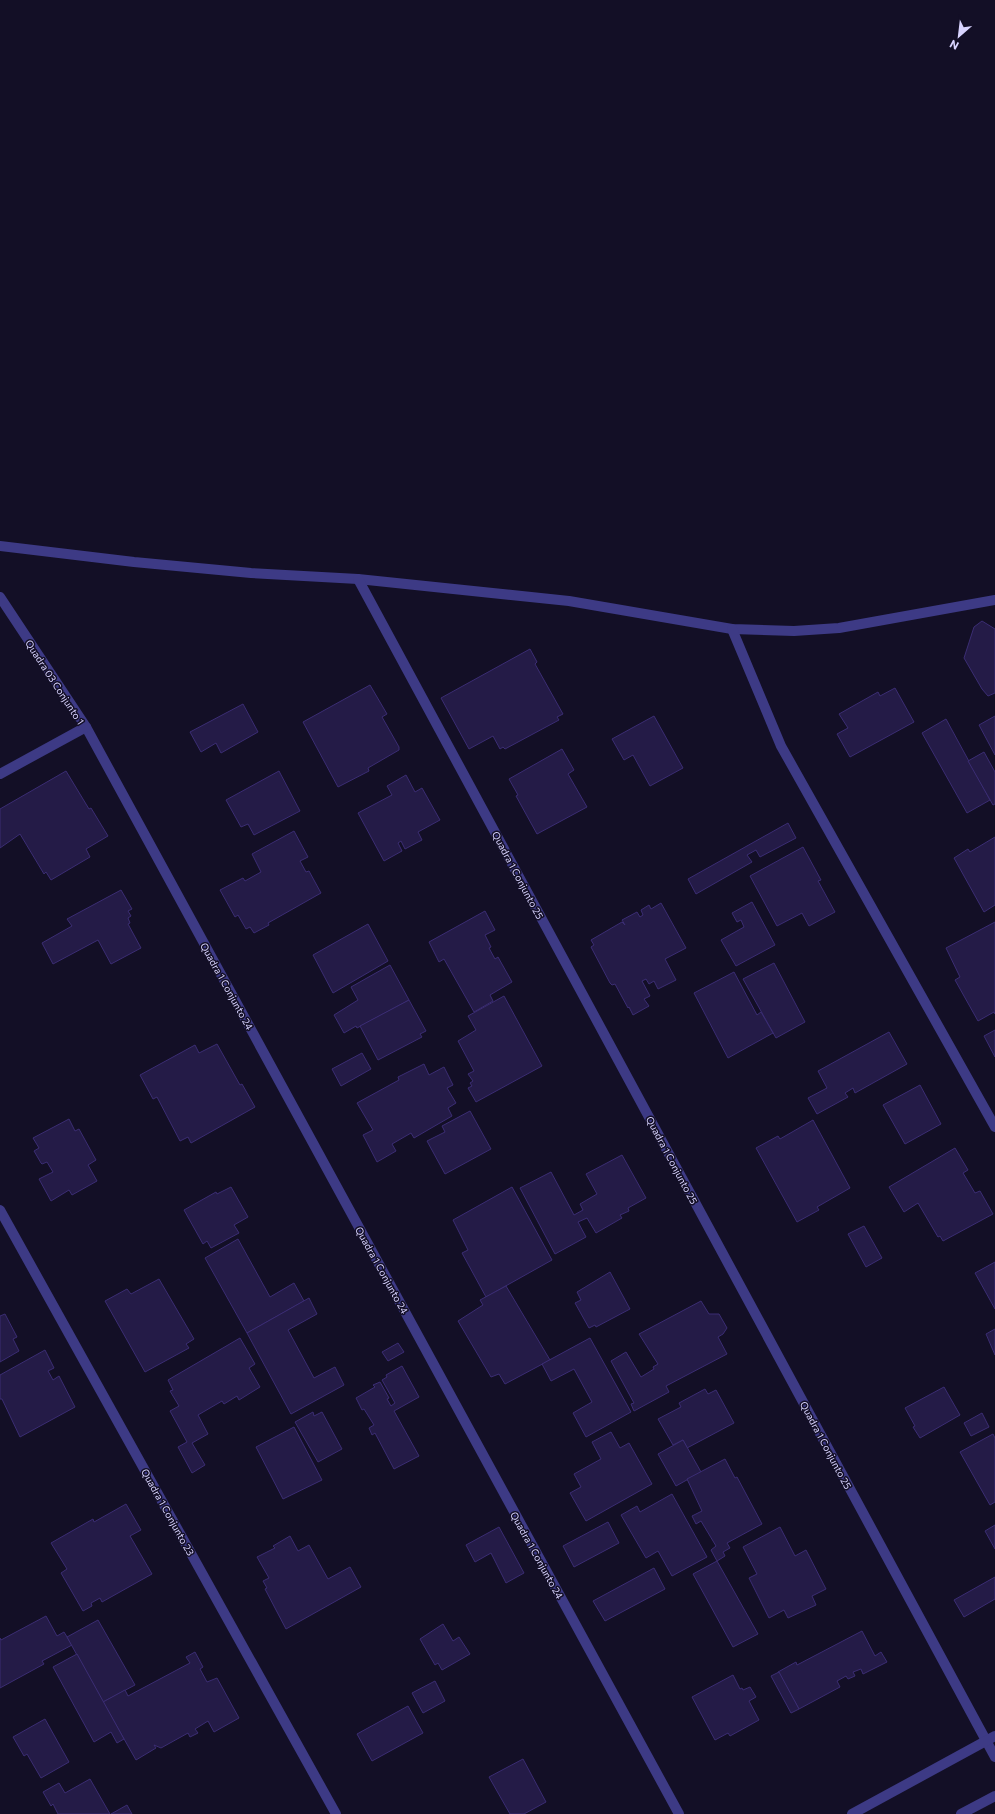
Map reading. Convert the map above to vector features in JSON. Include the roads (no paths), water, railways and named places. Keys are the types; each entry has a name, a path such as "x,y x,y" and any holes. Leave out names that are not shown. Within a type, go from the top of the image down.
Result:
{"street":[{"path":"0,546 134,562 251,573 358,579 569,601 732,629 794,631 839,628 995,600"},
{"name":"Quadra 1 Conjunto 25","path":"358,579 990,1738 995,1757"},
{"name":"Quadra 03 Conjunto 1","path":"0,597 86,727 0,774"},
{"path":"732,629 781,746 995,1127"},
{"name":"Quadra 1 Conjunto 24","path":"86,727 679,1814"},
{"name":"Quadra 1 Conjunto 23","path":"0,1210 336,1814"},
{"path":"852,1814 990,1738"},
{"path":"961,1814 995,1796"}]}
